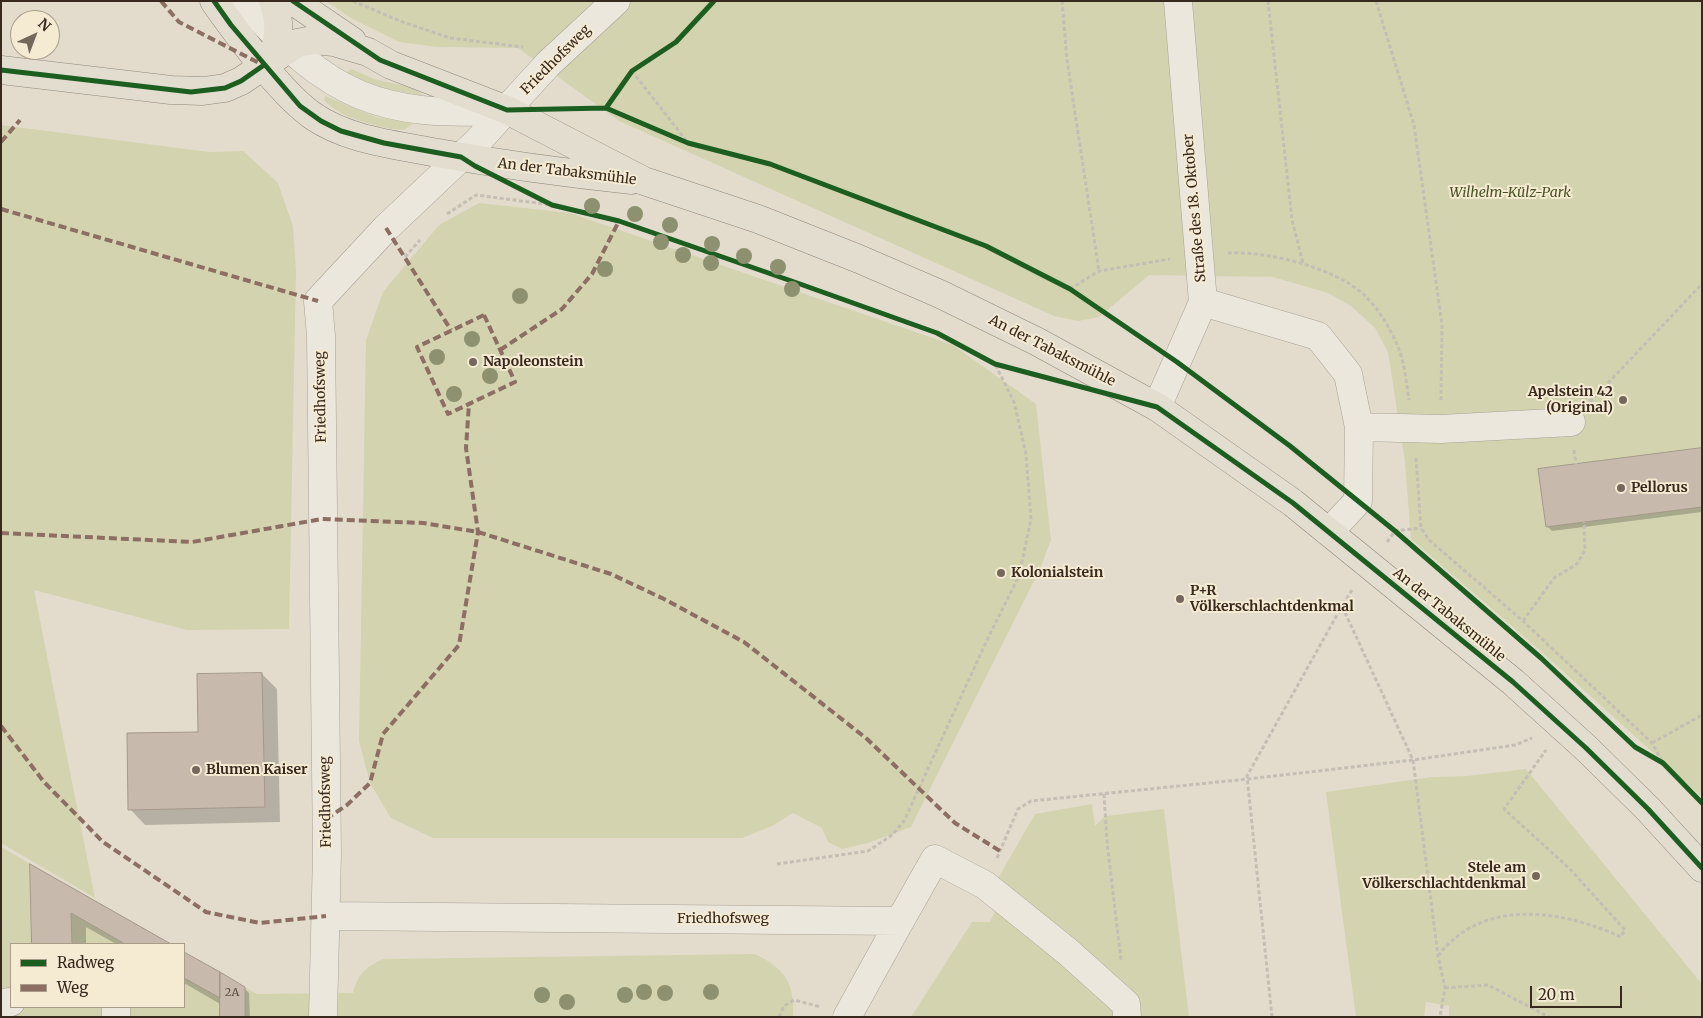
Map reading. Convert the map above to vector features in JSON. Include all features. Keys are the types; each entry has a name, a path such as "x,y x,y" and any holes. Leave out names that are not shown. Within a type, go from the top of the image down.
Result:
{"main road":[{"name":"An der Tabaksmühle","path":"214,1 264,65 300,106 321,121 341,131 375,141 461,157 570,174 644,181"},
{"path":"272,1 283,43"},
{"path":"293,1 368,52"},
{"name":"An der Tabaksmühle","path":"1,70 191,92 225,88 241,81 264,65 283,43 321,40 368,52 391,65 507,110 644,181 767,223 931,290 1036,341 1157,406 1293,503 1513,682 1648,809 1702,868"}],"street":[{"path":"244,1 283,43 336,84 383,103 415,110 452,113 507,110"},
{"name":"Friedhofsweg","path":"323,1005 326,916 321,365 318,301 386,228 461,157 507,110 548,64 616,1"},
{"name":"Straße des 18. Oktober","path":"1157,406 1203,302 1178,1"},
{"path":"1203,302 1318,336 1348,374 1359,427 1358,501 1329,532"},
{"path":"1359,427 1440,429 1571,422"},
{"path":"848,1016 934,859 985,885 1067,951 1126,1010"},
{"name":"Friedhofsweg","path":"326,916 900,921"}],"path":[{"path":"353,1 400,21 450,38 525,48"},
{"path":"1062,1 1067,60 1099,271"},
{"path":"1268,1 1292,220 1303,263"},
{"path":"1376,1 1414,125 1442,325 1440,429"},
{"path":"632,71 688,143"},
{"path":"440,218 476,195 552,206"},
{"path":"535,197 552,206"},
{"path":"405,257 422,238"},
{"path":"1571,422 1702,284"},
{"path":"777,864 868,851 892,835 904,821 988,638 1019,576 1031,519 1026,454 1014,402 995,364"},
{"path":"1523,621 1554,578 1577,564 1585,550 1584,522"},
{"path":"1272,1017 1248,776 1342,606 1369,564 1395,531 1421,528"},
{"path":"1342,606 1413,760 1438,956 1445,988 1440,1017"},
{"path":"1652,744 1702,715"},
{"path":"985,885 1018,809 1032,801 1413,760 1515,745 1563,727"},
{"path":"1438,956 1461,933 1480,922 1527,913 1572,918 1596,925 1622,937 1625,930 1570,869 1504,809 1563,727"},
{"path":"1104,794 1107,842 1126,1010"},
{"path":"1445,988 1488,985 1549,1017"},
{"path":"779,1017 784,1006 794,1000 848,1016"}],"green space":[{"name":"Wilhelm-Külz-Park","path":"326,1 1702,1 1702,797 1543,653 1411,539 1405,462 1388,352 1375,328 1351,306 1328,293 1273,277 1149,275 1099,317 1078,321 1054,316 619,121 518,48 437,47 399,42 351,18"},
{"path":"352,69 374,79 413,88 422,94 421,96 375,88 347,75 348,71"},
{"path":"325,96 376,117 414,123 404,130 361,121 331,106 324,100"},
{"path":"1,125 209,152 243,151 278,183 293,226 296,271 289,629 187,630 34,590 95,898 1,843"},
{"path":"479,203 570,213 953,345 1036,404 1051,540 1040,569 911,827 868,843 842,849 828,842 822,828 793,813 772,826 742,838 433,838 391,818 370,783 359,741 366,340 383,292 439,225"},
{"path":"1526,769 1702,984 1702,1017 1449,1017 1449,1006 1426,1002 1424,1017 1356,1017 1326,792 1432,777 1467,776"},
{"path":"1092,804 1095,826 1105,816 1164,809 1189,1017 911,1017 972,922 990,922 1005,890 997,880 1035,814"},
{"path":"1,847 169,943 10,943 10,1008 185,1008 185,953 257,994 353,993 360,976 372,965 383,959 755,954 773,965 786,978 790,986 793,1004 793,1016 1,1017"}],"building":[{"name":"Pellorus","path":"1702,448 1702,507 1546,527 1538,469"},
{"name":"Blumen Kaiser","path":"262,673 265,807 128,810 127,733 198,732 197,674"},
{"path":"30,864 169,943 123,943 71,913 72,943 32,943"},
{"path":"185,953 220,972 220,998 185,979"},
{"path":"220,972 245,987 245,1017 220,1017"}],"marked path":[{"path":"161,1 179,22 259,63"},
{"path":"1,142 20,120"},
{"path":"1,209 318,301"},
{"path":"500,350 562,309 592,274 619,221"},
{"path":"386,228 451,330"},
{"path":"484,315 515,382 448,414 417,347 484,315"},
{"path":"326,819 347,805 370,783 383,734 459,645 478,532 466,448 469,403"},
{"path":"1,533 192,542 322,519 423,523 478,532 611,574 664,599 744,642 867,739 955,823 1000,851"},
{"path":"1,726 44,782 103,842 206,912 260,923 326,916"}],"cycle path":[{"path":"214,1 231,25 300,106 321,121 341,131 384,143 461,157 552,205 619,221 937,333 995,364 1157,407 1293,503 1513,682 1586,748 1648,809 1702,868"},
{"path":"293,1 380,60 507,110 606,108 688,143 770,164 986,246 1070,289 1177,362 1290,446 1395,531 1541,658 1635,747 1663,763 1702,803"},
{"path":"606,108 632,71 676,42 714,1"},
{"path":"1,70 191,92 225,88 241,81 264,65"}],"place":[{"name":"Napoleonstein","path":"473,362"},
{"name":"Apelstein 42 (Original)","path":"1623,400"},
{"name":"Pellorus","path":"1621,488"},
{"name":"Kolonialstein","path":"1001,573"},
{"name":"P+R Völkerschlachtdenkmal","path":"1180,599"},
{"name":"Blumen Kaiser","path":"196,770"},
{"name":"Stele am Völkerschlachtdenkmal","path":"1536,876"}]}
